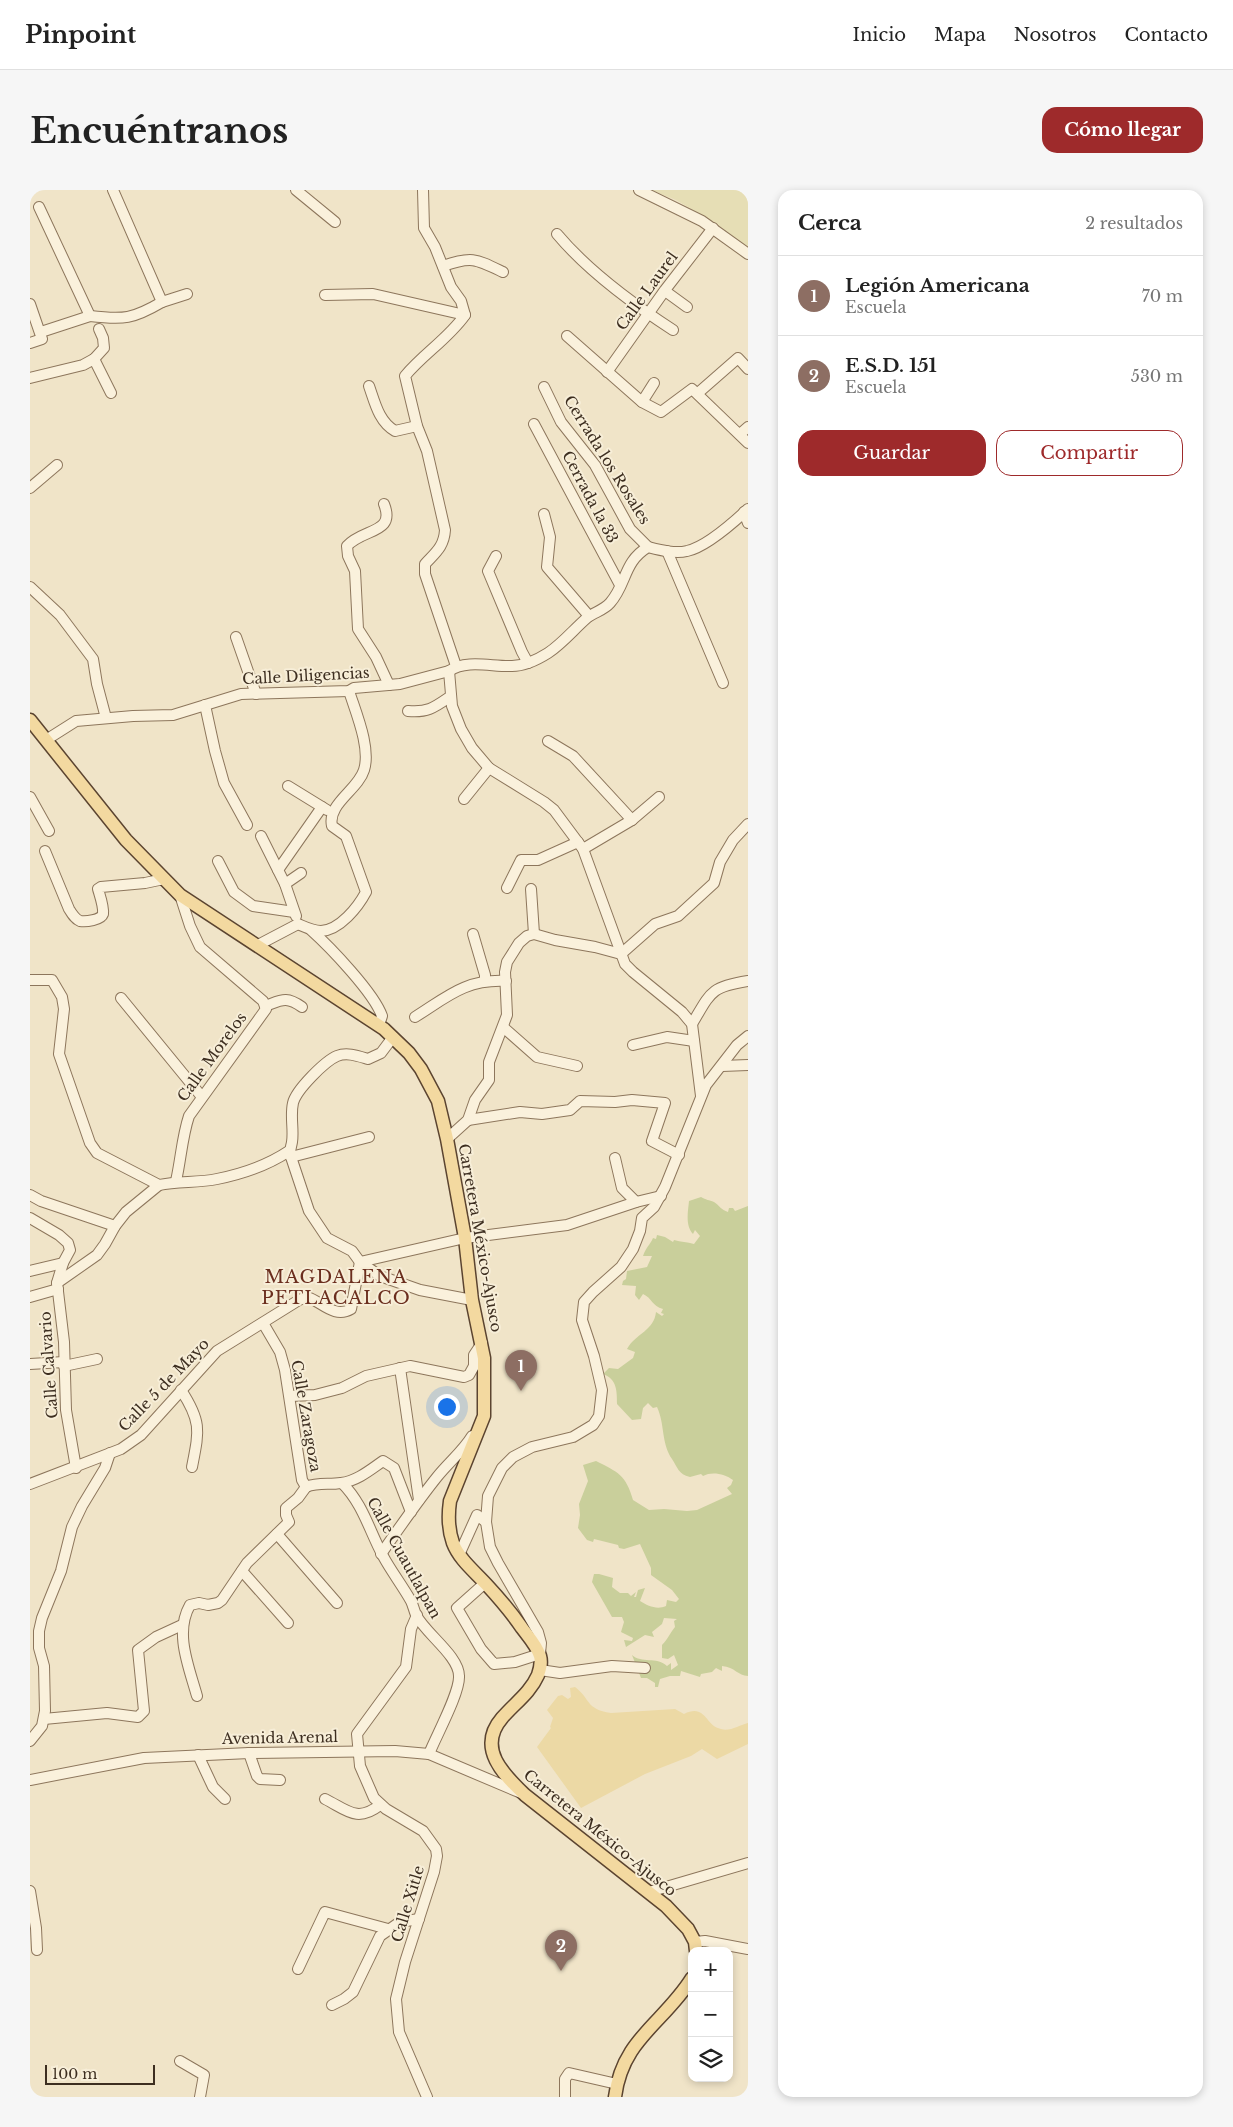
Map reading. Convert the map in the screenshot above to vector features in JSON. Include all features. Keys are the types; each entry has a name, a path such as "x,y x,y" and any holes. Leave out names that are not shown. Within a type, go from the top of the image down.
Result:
{"main road":[{"name":"Carretera México-Ajusco","path":"32,725 126,840 180,895 379,1025 409,1053 431,1086 438,1101 447,1139 465,1238 472,1300 482,1343 485,1377 486,1405 481,1426 450,1501 448,1513 450,1532 453,1544 459,1555 505,1606 540,1654 540,1670 531,1689 501,1719 494,1730 493,1756 507,1778 525,1795 666,1906 688,1929 696,1946"},
{"path":"615,2097 624,2062 634,2045 683,1993 688,1985"}],"street":[{"path":"113,190 162,302"},
{"path":"296,190 335,222"},
{"path":"423,190 424,228 435,247 451,287 461,301 465,315 455,330 432,348 405,376 417,426 427,451 445,530 444,541 440,549 425,564 425,574 452,669 452,706 461,729 472,748 488,768 549,806 580,846 625,964 682,1012 692,1024 701,1097"},
{"path":"639,190 683,210 713,228 748,254"},
{"path":"39,206 90,316"},
{"name":"Calle Laurel","path":"606,372 665,290 713,228"},
{"path":"557,234 594,271 633,303 650,312 673,330"},
{"path":"443,266 464,259 479,261 503,272"},
{"path":"665,290 687,307"},
{"path":"41,332 90,316 118,319 140,315 162,302 187,294"},
{"path":"325,295 373,294 465,315"},
{"path":"30,304 42,339 30,344"},
{"path":"30,378 83,365 94,359 104,348 103,338 99,329"},
{"path":"567,336 642,402 661,412 692,389 744,431 748,443"},
{"path":"698,393 738,358 748,369"},
{"path":"94,359 111,393"},
{"path":"642,402 654,383"},
{"path":"369,386 379,415 387,426 395,431 417,426"},
{"name":"Cerrada los Rosales","path":"544,386 561,422 595,465 630,529 648,548"},
{"name":"Cerrada la 33","path":"534,424 620,585"},
{"path":"30,488 58,465"},
{"path":"384,504 388,514 385,523 378,529 355,538 347,546 348,556 355,571 358,629 376,657 389,684"},
{"path":"648,548 687,551 702,544 746,510 748,523"},
{"path":"544,514 550,537 547,568 589,616"},
{"name":"Calle Diligencias","path":"46,740 76,721 173,715 241,694 349,691 400,684 468,665 514,666 528,663 546,654 589,616 609,604 632,560 638,553 648,548"},
{"path":"668,551 723,683"},
{"path":"496,556 488,571 528,663"},
{"path":"30,587 60,615 93,659 106,718"},
{"path":"236,637 256,694"},
{"path":"311,930 322,931 342,922 361,902 366,892 346,836 332,826 330,819 364,772 366,756 361,729 349,691"},
{"path":"408,711 421,713 433,708 451,696"},
{"path":"205,705 224,783 247,825"},
{"path":"548,741 573,756 632,820"},
{"path":"464,799 488,768"},
{"path":"288,786 334,813"},
{"path":"30,797 49,831"},
{"path":"507,888 521,860 538,860 580,846 632,820 659,797"},
{"path":"278,870 322,807"},
{"path":"621,954 655,924 678,916 714,883 720,862 733,840 748,824"},
{"path":"261,836 285,884 298,924 311,930 328,946 376,1002 382,1016 379,1025"},
{"path":"45,851 69,909 74,918 81,921 98,919 102,916 103,912 98,889 101,887 146,883 164,879"},
{"path":"218,861 234,892 253,906 294,912"},
{"path":"285,884 301,873"},
{"path":"531,889 534,934"},
{"name":"Calle Morelos","path":"176,1181 188,1116 266,1010 263,1001 200,947 190,926 180,895"},
{"path":"258,945 298,924"},
{"path":"473,934 485,980"},
{"path":"447,1139 468,1120 475,1100 489,1080 489,1062 507,1015 507,962 512,952 527,936 534,934 621,954"},
{"path":"30,980 52,980 62,997 64,1010 59,1054 93,1148 97,1153 159,1186"},
{"path":"415,1018 464,987 485,980 506,981"},
{"path":"692,1024 709,996 716,990 724,985 748,981"},
{"path":"121,998 202,1097"},
{"path":"265,1006 285,999 293,1001 302,1007"},
{"path":"503,1027 537,1057 577,1066"},
{"path":"459,1555 482,1504 502,1468 513,1457 532,1447 573,1437 593,1425 599,1416 602,1390 594,1356 582,1320 584,1302 621,1267 633,1249 640,1231 642,1218 661,1196 706,1085 737,1045 748,1036"},
{"path":"393,1037 381,1053 368,1059 352,1054 337,1056 305,1082 296,1095 293,1105 290,1154 309,1211 327,1238 352,1251 360,1262 380,1276 408,1286 472,1300"},
{"path":"633,1045 667,1037 694,1041"},
{"path":"722,1066 748,1065"},
{"path":"468,1120 520,1112 542,1114 570,1110 580,1100 615,1102 632,1100 665,1103 652,1141 679,1155"},
{"path":"30,1297 57,1286 96,1255 105,1244 114,1226 126,1212 159,1186 176,1181 216,1179 269,1163 290,1154 369,1137"},
{"path":"615,1158 622,1188 636,1202"},
{"path":"30,1196 114,1226"},
{"path":"360,1262 465,1238 567,1225 636,1202 661,1196"},
{"path":"30,1218 59,1235 68,1243 70,1250 63,1263 57,1286"},
{"name":"Calle 5 de Mayo","path":"30,1484 76,1468 121,1449 140,1435 216,1351 307,1297 331,1310 347,1312 353,1304 356,1276 360,1262"},
{"path":"30,1271 63,1263"},
{"name":"Calle Calvario","path":"57,1286 64,1342 66,1410 76,1468"},
{"name":"Calle Zaragoza","path":"263,1323 280,1352 290,1396 302,1480 306,1487"},
{"path":"290,1396 315,1395 342,1388 366,1376 410,1366 464,1377 469,1375 474,1366 474,1355 482,1343"},
{"path":"30,1364 64,1364 97,1359"},
{"path":"400,1368 418,1500"},
{"path":"181,1390 189,1400 197,1419 197,1437 192,1467"},
{"path":"382,1554 418,1500 465,1447 475,1429 481,1426"},
{"path":"30,1741 42,1726 44,1719 44,1666 35,1647 42,1618 61,1571 72,1527 82,1506 105,1468 110,1453"},
{"path":"197,1696 183,1644 182,1625 190,1605 218,1603 226,1596 242,1571 263,1545 289,1522 286,1508 298,1498 306,1487 315,1484 342,1483 358,1478 383,1461 394,1468 411,1512"},
{"name":"Calle Cuautlalpan","path":"342,1483 351,1492 367,1518 382,1554 412,1602 417,1615 428,1632 455,1662 459,1674 458,1688 428,1754"},
{"path":"485,1582 457,1608 481,1649 494,1664 515,1662 540,1654 542,1643 538,1632 498,1563 488,1540 486,1522 488,1496"},
{"path":"477,1515 486,1522"},
{"path":"277,1534 337,1603"},
{"path":"242,1571 288,1623"},
{"name":"Calle Xitle","path":"417,1615 411,1629 406,1667 357,1734 358,1751 366,1782 380,1805 423,1830 436,1849 436,1863 398,1988 396,2011 402,2042 427,2096"},
{"path":"44,1719 106,1713 138,1717 144,1711 138,1650 156,1636 182,1625"},
{"path":"540,1670 560,1673 612,1666 645,1668"},
{"name":"Avenida Arenal","path":"30,1780 144,1758 250,1753 395,1751 428,1754 525,1795"},
{"path":"250,1753 257,1776 260,1779 280,1780"},
{"path":"198,1755 213,1787 225,1799"},
{"path":"325,1799 358,1815 365,1814 380,1805"},
{"path":"649,1892 748,1863"},
{"path":"30,1891 36,1928 34,1948"},
{"path":"298,1969 325,1912 388,1929"},
{"path":"332,2005 344,1999 352,1992 380,1936 400,1922 419,1919"},
{"path":"696,1946 706,1940 748,1948"},
{"path":"180,2061 204,2075 200,2097"},
{"path":"565,2097 566,2079 569,2073 617,2084"}],"shaded area":[{"path":"651,190 748,190 748,255 718,225 676,200"}],"green space":[{"path":"701,1197 714,1202 728,1212 729,1208 733,1208 735,1211 748,1206 748,1676 722,1666 722,1671 716,1668 712,1672 701,1674 700,1677 681,1671 680,1676 660,1679 658,1687 655,1687 655,1683 647,1678 641,1678 632,1655 640,1659 658,1661 667,1666 671,1663 671,1670 678,1665 674,1655 668,1659 662,1658 662,1645 675,1627 674,1621 677,1619 664,1618 662,1624 652,1632 654,1637 645,1635 626,1647 624,1640 632,1641 633,1638 621,1632 624,1622 622,1617 612,1617 592,1582 594,1574 613,1578 612,1587 620,1593 628,1593 631,1596 636,1592 634,1597 636,1597 638,1590 645,1588 640,1601 653,1607 663,1607 666,1606 667,1600 676,1602 679,1599 672,1590 651,1575 651,1568 640,1544 624,1549 619,1548 618,1545 594,1539 593,1542 587,1540 578,1528 579,1504 588,1481 583,1465 596,1461 620,1475 627,1485 633,1500 649,1510 697,1510 732,1494 727,1488 733,1480 726,1476 714,1473 690,1477 681,1472 666,1447 657,1407 653,1408 648,1403 643,1408 641,1419 632,1420 617,1404 614,1382 603,1374 609,1368 618,1369 633,1358 635,1352 627,1349 652,1324 656,1312 662,1316 664,1314 661,1313 663,1309 656,1306 643,1294 639,1300 635,1295 636,1286 622,1285 626,1279 627,1271 647,1267 652,1256 643,1256 653,1238 656,1239 657,1235 673,1242 674,1240 694,1244 700,1236 695,1230 693,1234 689,1227 689,1201"}],"sand":[{"path":"575,1687 592,1706 611,1713 675,1709 684,1714 697,1711 716,1727 724,1730 748,1723 748,1744 717,1759 702,1749 691,1756 645,1774 581,1808 537,1747 551,1728 553,1718 547,1710 558,1696 562,1695 568,1699 571,1697 570,1688"}],"place":[{"name":"Legión Americana","path":"521,1391"},
{"name":"E.S.D. 151","path":"561,1971"}],"district":[{"name":"MAGDALENA PETLACALCO","path":"336,1287"}]}
